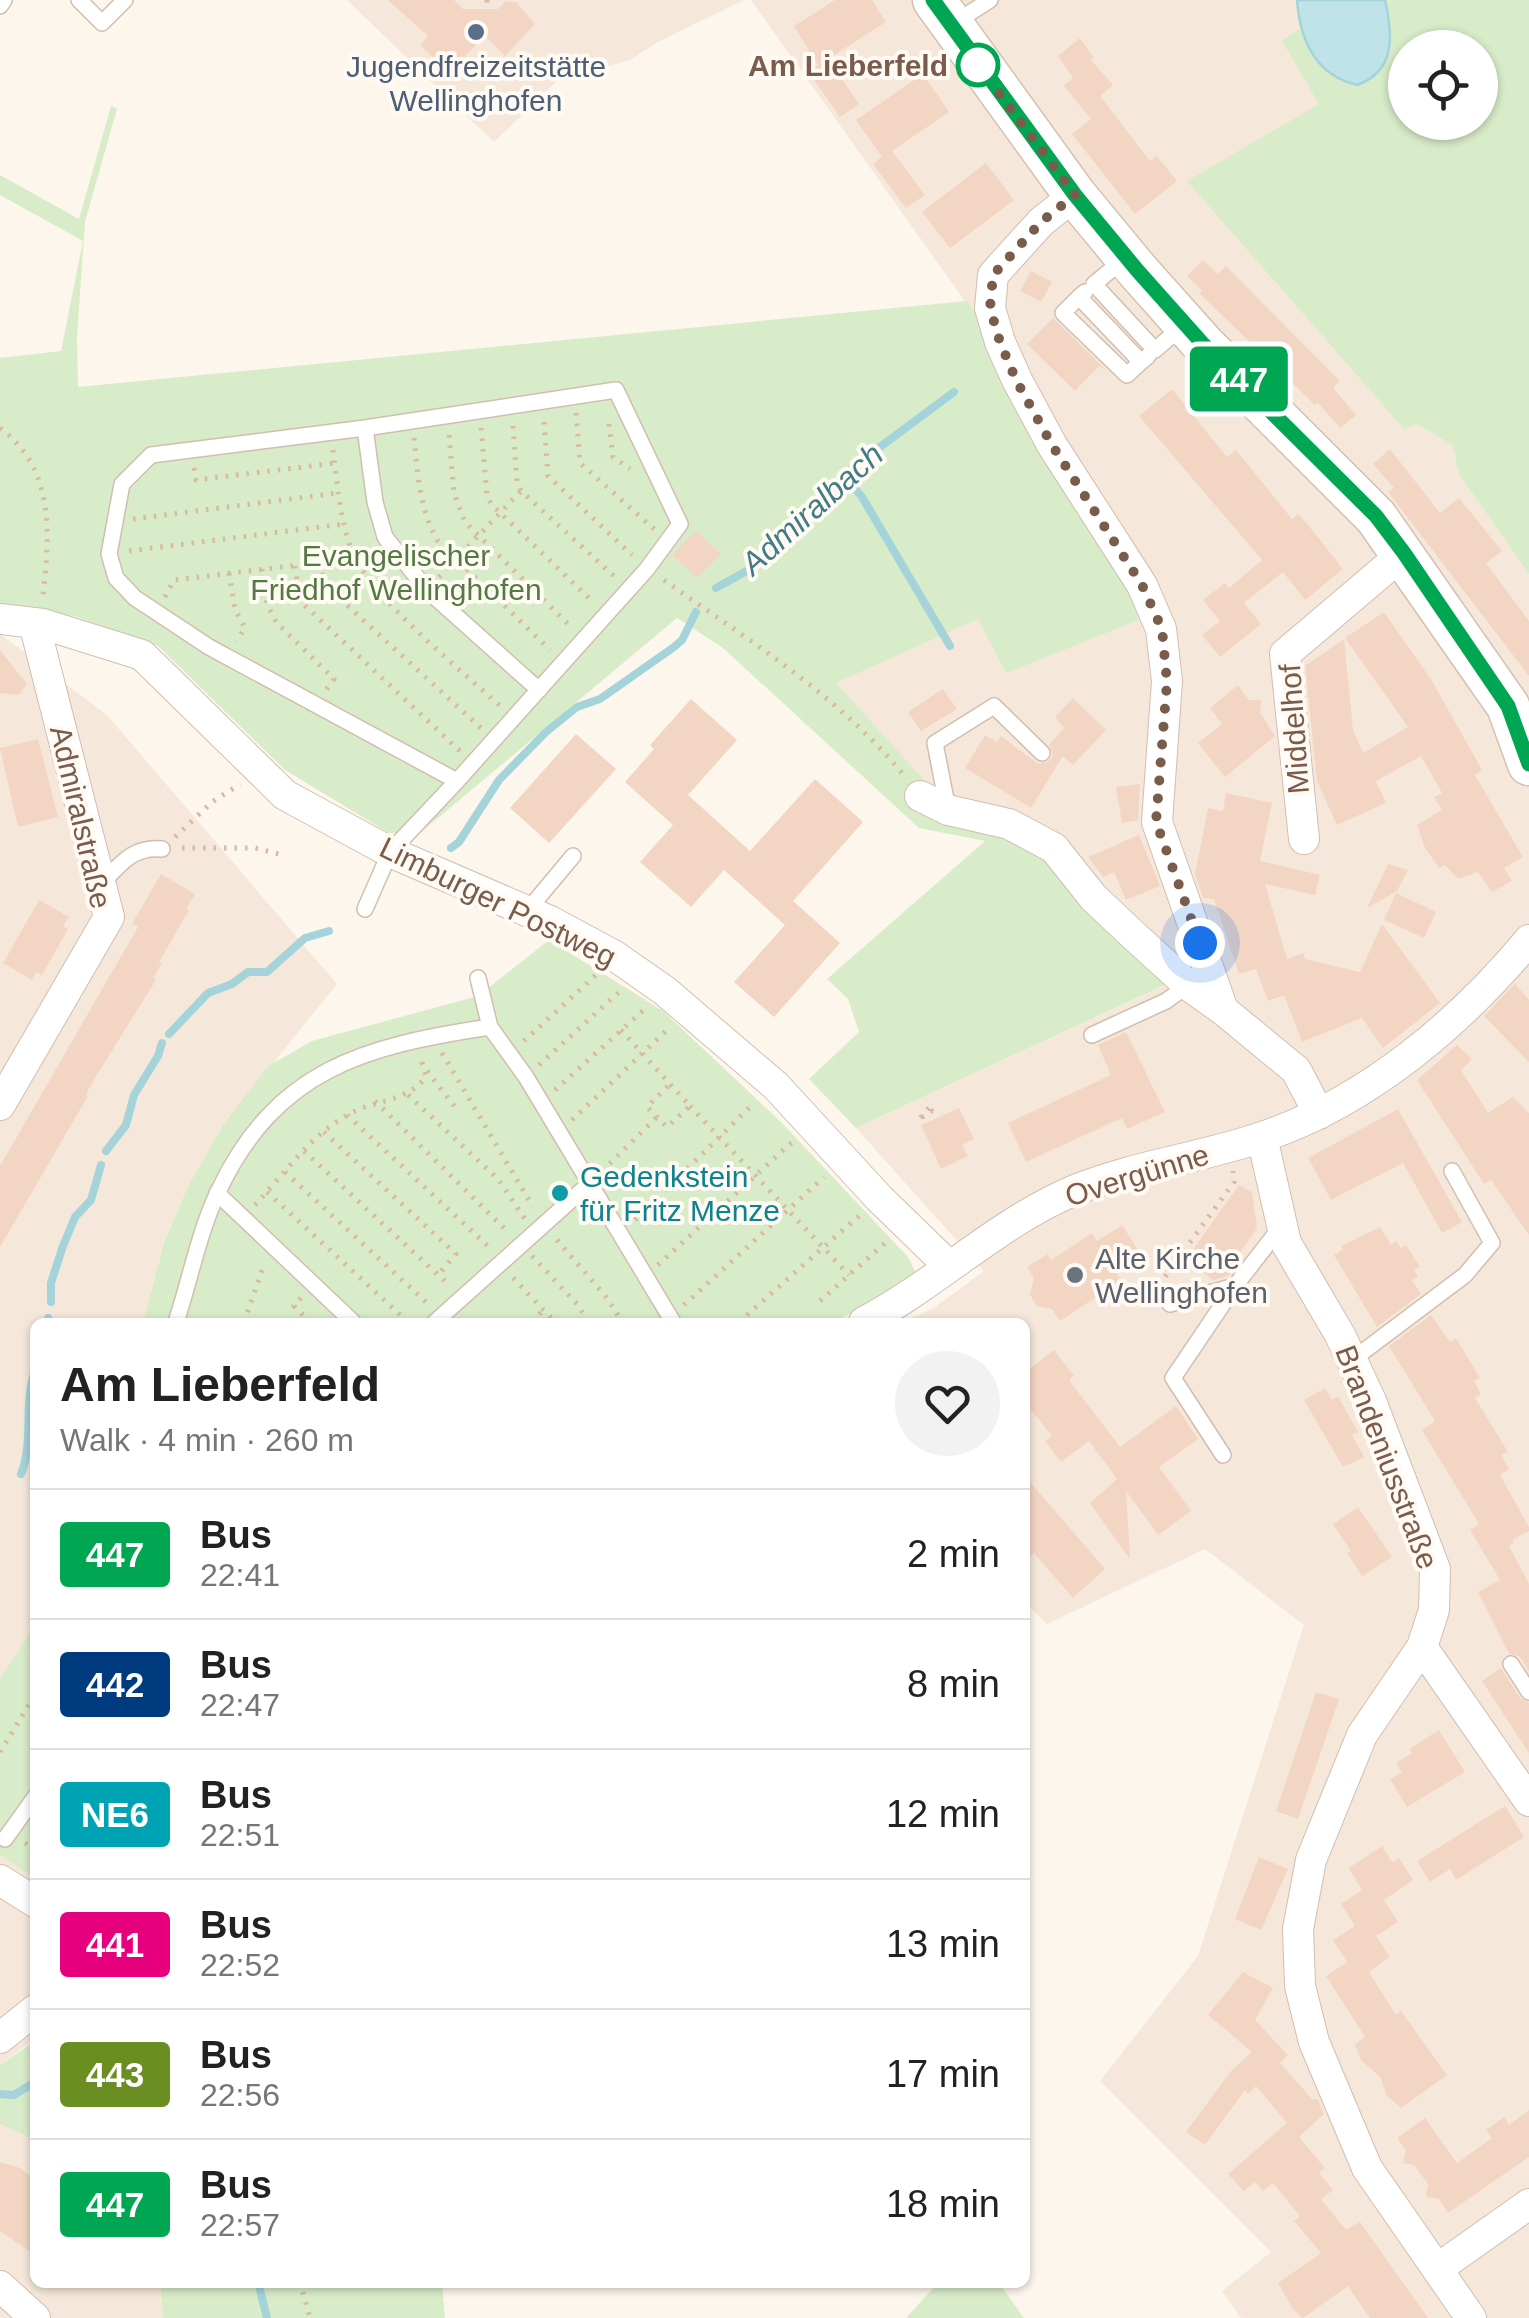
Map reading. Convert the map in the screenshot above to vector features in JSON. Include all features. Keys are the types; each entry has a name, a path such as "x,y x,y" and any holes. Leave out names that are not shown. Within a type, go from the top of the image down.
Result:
{"street":[{"path":"942,12 1075,195 1110,270 1170,337 1376,516 1508,706 1529,764"},
{"path":"1075,195 1041,222 993,275 990,308 1016,380 1052,445 1142,585 1162,629 1167,682 1156,822 1223,1010"},
{"name":"Middelhof","path":"1304,839 1284,654 1404,553"},
{"name":"Limburger Postweg","path":"0,619 39,623 142,655 284,795 390,852 526,911 615,956 664,990 776,1086 879,1198 949,1266"},
{"name":"Admiralstraße","path":"0,1105 108,917 39,623"},
{"path":"920,796 948,810 1008,824 1054,848 1093,897 1188,985 1296,1070 1319,1114"},
{"name":"Overgünne","path":"872,1318 899,1304 1008,1224 1074,1191 1153,1164 1262,1137 1319,1114 1357,1093 1419,1050 1529,940"},
{"name":"Brandeniusstraße","path":"1262,1137 1286,1244 1352,1360 1435,1569 1434,1610 1422,1647 1362,1735 1311,1860 1298,1928 1300,1986 1314,2042 1368,2168 1471,2318"},
{"path":"1422,1647 1517,1768 1529,1801"},
{"path":"0,1880 30,1899"},
{"path":"0,2038 30,2014"},
{"path":"1438,2269 1529,2204"},
{"path":"0,2286 35,2318"}],"lane":[{"path":"79,0 102,23 125,0"},
{"path":"942,12 990,0"},
{"path":"1110,270 1080,297 1141,362 1170,337"},
{"path":"365,909 390,852 457,781 606,615 680,524 616,390 151,455 122,484 109,554 116,578 135,598 225,656 457,781"},
{"path":"364,428 375,502 386,538 427,590 539,690"},
{"path":"948,810 934,743 994,706 1042,753"},
{"path":"100,886 132,853 146,848 162,849"},
{"path":"526,911 573,856"},
{"path":"478,978 490,1027 526,1077 671,1318"},
{"path":"1092,1035 1166,1001 1188,985"},
{"path":"177,1318 217,1193 254,1131 298,1086 332,1066 433,1037 490,1027"},
{"path":"1352,1360 1465,1276 1492,1243 1452,1172"},
{"path":"441,1318 589,1184"},
{"path":"217,1193 349,1318"},
{"path":"1223,1455 1174,1378 1281,1228"},
{"path":"1170,1304 1236,1286"},
{"path":"1511,1664 1529,1692"},
{"path":"5,1840 30,1805"}],"path":[{"path":"487,0 487,9"},
{"path":"574,396 580,462 668,540"},
{"path":"543,400 548,476 647,568 791,668 886,753 920,796"},
{"path":"512,405 521,491 628,590"},
{"path":"480,410 487,495 500,514 606,615"},
{"path":"448,415 457,507 477,537 584,639"},
{"path":"412,421 420,500 427,522 455,560 563,663"},
{"path":"0,428 24,449 42,486 48,522 39,623"},
{"path":"191,450 196,480 335,463"},
{"path":"427,590 521,491"},
{"path":"114,522 338,493"},
{"path":"109,554 344,524"},
{"path":"158,613 174,580 333,561 386,538"},
{"path":"318,563 339,598 494,740"},
{"path":"294,566 300,601 473,763"},
{"path":"262,570 267,604 276,622 334,678 314,704"},
{"path":"225,656 245,628 235,609 229,574"},
{"path":"162,849 212,802 261,771"},
{"path":"182,848 254,848 279,854"},
{"path":"510,1053 597,974"},
{"path":"526,1077 622,989"},
{"path":"541,1102 649,1006"},
{"path":"621,1030 849,1275"},
{"path":"559,1132 667,1030"},
{"path":"433,1037 540,1230"},
{"path":"415,1042 426,1069 455,1107"},
{"path":"243,1219 324,1132 346,1115 375,1101 408,1094 421,1084 426,1069"},
{"path":"670,1085 647,1106 668,1128 690,1106"},
{"path":"408,1094 498,1179 540,1230 607,1298 620,1318"},
{"path":"375,1101 522,1246 586,1318"},
{"path":"620,1234 750,1107"},
{"path":"929,1108 918,1120 932,1111 935,1114"},
{"path":"346,1115 502,1264 552,1318"},
{"path":"589,1184 658,1117"},
{"path":"324,1132 456,1254 438,1275"},
{"path":"646,1277 792,1142"},
{"path":"304,1151 463,1298"},
{"path":"1170,1304 1153,1294 1234,1182 1233,1169 1217,1166"},
{"path":"285,1172 437,1318"},
{"path":"674,1318 826,1175"},
{"path":"267,1192 404,1318"},
{"path":"743,1318 879,1198"},
{"path":"820,1301 886,1243"},
{"path":"245,1318 260,1269 276,1252"},
{"path":"536,1318 544,1309"},
{"path":"0,1752 30,1703"},
{"path":"302,2288 310,2318"}],"shaded area":[{"path":"347,0 744,0 630,60 557,81 494,142"},
{"path":"751,0 1340,0 1319,104 1417,424 1452,445 1460,476 1529,574 1529,2318 1241,2318 1222,2291 1271,2252 1100,2081 1198,1956 1304,1625 1205,1549 1047,1624 1030,1608 1030,1318 913,1318 984,1271 856,1128 1179,979 954,813 835,683 978,619 1006,359"},
{"path":"0,634 107,715 337,984 223,1125 188,1186 164,1241 144,1318 30,1318 30,1632 0,1679"},
{"path":"0,1855 30,1876 30,2042 0,2065"},
{"path":"0,2124 30,2138 30,2288 160,2288 163,2318 0,2318"}],"green space":[{"path":"1340,0 1529,0 1529,574 1460,476 1452,445 1417,424 1404,429 1187,181 1319,104 1282,41"},
{"name":"Evangelischer Friedhof Wellinghofen","path":"111,106 117,109 85,222 77,337 78,387 967,301 1006,359 1125,567 1138,620 1006,673 978,619 836,683 954,813 1050,850 1180,978 856,1128 809,1079 859,1032 848,999 827,979 985,841 919,828 723,648 677,618 420,833 389,833 285,770 158,646 74,616 0,604 0,358 61,351 83,241 0,195 0,175 79,219"},
{"path":"549,940 663,1011 781,1122 908,1257 915,1271 913,1282 841,1318 144,1318 164,1242 188,1186 223,1125 268,1066 312,1041 478,996"},
{"path":"30,1632 30,1876 0,1855 0,1679"},
{"path":"30,2044 30,2138 0,2124 0,2065"},
{"path":"160,2288 442,2288 445,2318 163,2318"},
{"path":"934,2288 1003,2288 1024,2318 906,2318"}],"water":[{"path":"1297,0 1385,0 1388,53 1379,71 1357,85 1342,80 1320,64 1302,28"}],"building":[{"name":"Jugendfreizeitstätte Wellinghofen","path":"388,0 454,0 463,9 498,9 506,1 516,2 535,24 505,56 485,36 449,72 420,45 428,36"},
{"path":"835,0 872,0 886,22 828,59 859,104 840,117 808,71 818,65 794,26"},
{"path":"1080,38 1094,58 1091,60 1113,85 1100,96 1150,161 1157,156 1177,181 1135,214 1072,134 1091,119 1064,86 1073,78 1058,56"},
{"path":"923,74 949,112 892,151 925,195 906,208 873,164 882,157 856,120"},
{"path":"986,163 1014,200 950,248 922,212"},
{"path":"1203,260 1218,274 1226,266 1340,381 1333,388 1356,415 1340,428 1199,293 1202,290 1187,276"},
{"path":"1031,271 1052,282 1041,302 1020,291"},
{"path":"1053,318 1107,371 1099,366 1075,391 1027,344"},
{"path":"1172,389 1227,457 1236,450 1292,519 1298,514 1343,569 1305,600 1283,572 1244,603 1261,624 1220,657 1202,635 1220,621 1203,600 1225,583 1229,588 1262,560 1139,416"},
{"path":"1390,449 1440,513 1459,498 1502,551 1486,563 1529,621 1529,676 1388,492 1394,488 1373,464"},
{"path":"696,530 721,554 697,578 672,555"},
{"path":"1384,612 1432,681 1482,770 1475,775 1523,857 1504,868 1512,881 1492,892 1478,872 1458,879 1445,865 1439,868 1425,848 1417,825 1442,810 1434,797 1442,793 1421,756 1376,781 1386,803 1337,825 1317,781 1305,666 1344,639 1353,730 1363,753 1408,727 1345,638"},
{"path":"0,650 27,684 19,695 0,693"},
{"path":"1238,685 1249,700 1261,700 1260,712 1275,736 1225,777 1198,743 1222,724 1210,708"},
{"path":"943,689 957,709 921,731 908,712"},
{"path":"1073,698 1106,730 1073,765 1063,756 1031,808 965,768 985,735 997,742 1001,736 1038,764 1049,761 1053,755 1049,745 1064,728 1055,717"},
{"path":"691,699 737,740 688,795 750,851 815,779 863,822 793,901 840,943 774,1017 734,982 785,925 724,870 691,907 640,862 673,825 625,782 654,749 650,745"},
{"path":"576,734 616,769 549,843 510,808"},
{"path":"38,739 58,817 18,827 0,748"},
{"path":"1140,784 1138,820 1122,823 1116,787"},
{"path":"1226,793 1272,803 1260,861 1320,875 1315,895 1265,884 1287,959 1303,953 1305,959 1360,972 1382,924 1440,1003 1383,1048 1362,1018 1302,1042 1284,995 1268,1001 1256,969 1239,974 1214,899 1203,898 1195,874 1208,808 1223,811"},
{"path":"1139,835 1160,886 1126,900 1114,872 1103,877 1088,857"},
{"path":"1388,864 1408,870 1397,891 1367,908"},
{"path":"161,874 195,894 186,909 189,910 159,962 162,963 153,978 156,980 95,1078 0,1247 0,1166 138,927 132,924"},
{"path":"1396,893 1436,912 1424,938 1384,920"},
{"path":"39,900 69,917 63,926 68,929 42,975 36,972 32,980 3,963"},
{"path":"1515,984 1529,1000 1529,1062 1484,1016"},
{"path":"1126,1032 1165,1112 1127,1129 1122,1118 1026,1162 1008,1123 1111,1075 1098,1045"},
{"path":"1457,1045 1472,1059 1461,1070 1488,1113 1513,1097 1529,1113 1529,1235 1491,1180 1484,1184 1417,1080"},
{"path":"959,1108 974,1139 962,1145 968,1156 941,1169 921,1125"},
{"path":"1398,1109 1462,1222 1442,1233 1403,1163 1331,1200 1308,1158"},
{"path":"1239,1185 1252,1192 1257,1228 1228,1276 1213,1280 1186,1259"},
{"name":"Alte Kirche Wellinghofen","path":"1122,1225 1140,1253 1114,1269 1121,1281 1060,1321 1052,1309 1037,1306 1030,1295 1034,1278 1027,1267 1048,1254 1051,1260 1092,1233 1097,1241"},
{"path":"1380,1227 1391,1245 1396,1241 1401,1248 1406,1245 1420,1267 1414,1270 1418,1277 1412,1280 1421,1294 1377,1327 1334,1255 1343,1249 1341,1246"},
{"path":"1431,1315 1450,1342 1456,1338 1480,1378 1474,1381 1481,1394 1475,1398 1508,1452 1501,1455 1509,1469 1500,1475 1529,1527 1509,1546 1529,1584 1529,1671 1520,1657 1509,1653 1478,1592 1500,1580 1470,1530 1479,1524 1422,1430 1435,1421 1389,1346"},
{"path":"1054,1350 1074,1376 1069,1380 1120,1447 1176,1406 1198,1439 1159,1467 1191,1511 1158,1535 1126,1491 1130,1559 1090,1503 1117,1479 1089,1441 1061,1462 1045,1441 1052,1436 1030,1408 1030,1368"},
{"path":"1325,1388 1332,1400 1338,1396 1358,1432 1352,1435 1364,1457 1343,1467 1304,1400"},
{"path":"1030,1482 1105,1569 1073,1598 1034,1553 1030,1557"},
{"path":"1358,1507 1392,1557 1362,1576 1333,1524"},
{"path":"1501,1668 1520,1698 1529,1703 1529,1753 1482,1681"},
{"path":"1316,1692 1339,1699 1298,1819 1276,1811"},
{"path":"1439,1730 1465,1772 1407,1807 1390,1779 1402,1772 1396,1763 1412,1753 1409,1749"},
{"path":"1505,1806 1524,1837 1456,1880 1450,1869 1430,1882 1417,1861"},
{"path":"1382,1846 1392,1862 1399,1858 1413,1880 1384,1900 1398,1922 1376,1936 1390,1957 1369,1972 1396,2015 1401,2011 1447,2075 1401,2108 1387,2096 1380,2077 1361,2060 1355,2044 1365,2037 1326,1976 1347,1962 1333,1940 1355,1926 1341,1904 1362,1890 1349,1868"},
{"path":"1259,1857 1288,1869 1261,1930 1235,1919"},
{"path":"1243,1972 1273,1988 1255,2020 1288,2055 1280,2063 1313,2100 1318,2100 1324,2114 1299,2137 1325,2168 1319,2173 1333,2190 1321,2199 1346,2230 1360,2222 1428,2318 1370,2318 1348,2286 1303,2318 1293,2309 1278,2283 1321,2253 1294,2221 1300,2216 1273,2183 1263,2191 1255,2182 1244,2191 1228,2174 1287,2123 1256,2086 1248,2094 1245,2090 1205,2145 1186,2132 1231,2071 1252,2052 1208,2015"},
{"path":"1529,2110 1529,2157 1448,2213 1439,2199 1426,2197 1428,2184 1414,2165 1403,2163 1406,2150 1397,2138 1425,2118 1457,2163 1492,2138 1486,2130 1504,2117 1509,2125"},
{"path":"0,2162 20,2168 30,2176 30,2252 0,2231"}],"waterway":[{"name":"Admiralbach","path":"716,588 752,568 853,467 954,392"},
{"path":"845,477 862,497 950,646"},
{"name":"Admiralbach","path":"451,848 459,842 499,780 546,732 577,707 600,699 674,647 682,640 696,612"},
{"name":"Admiralbach","path":"169,1034 208,993 232,984 248,972 267,972 305,938 329,931"},
{"name":"Admiralbach","path":"106,1151 126,1125 134,1095 162,1043"},
{"name":"Admiralbach","path":"51,1302 51,1283 63,1246 75,1217 91,1200 101,1165"},
{"name":"Admiralbach","path":"21,1474 27,1449 30,1397"},
{"path":"0,2094 14,2095 30,2085"},
{"path":"260,2288 267,2318"}],"bus line":[{"name":"447","path":"933,0 1075,195 1137,270 1202,343 1376,516 1508,706 1529,764"}],"place":[{"name":"Jugendfreizeitstätte Wellinghofen","path":"476,32"},
{"name":"Am Lieberfeld","path":"978,65"},
{"name":"Gedenkstein für Fritz Menze","path":"560,1193"},
{"name":"Alte Kirche Wellinghofen","path":"1075,1275"}],"route":[{"path":"978,65 1075,195 1041,222 993,275 990,308 1016,380 1052,445 1142,585 1162,629 1167,682 1156,822 1200,943"}]}
